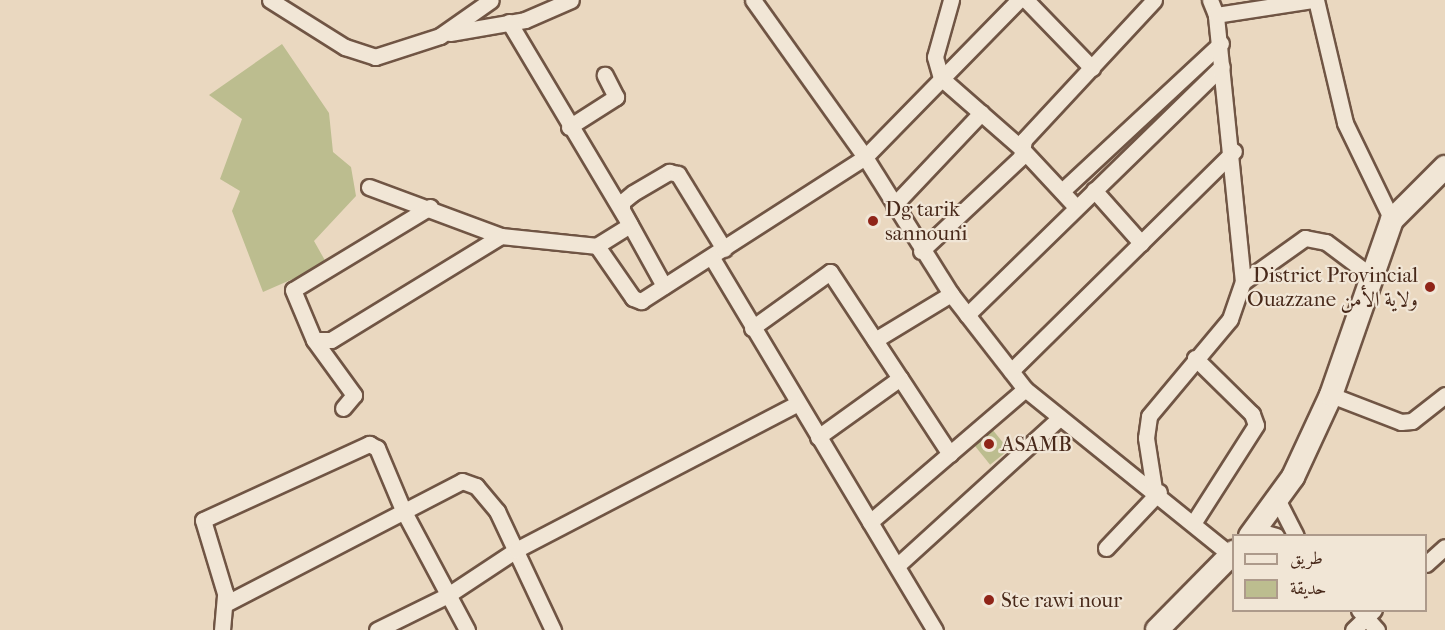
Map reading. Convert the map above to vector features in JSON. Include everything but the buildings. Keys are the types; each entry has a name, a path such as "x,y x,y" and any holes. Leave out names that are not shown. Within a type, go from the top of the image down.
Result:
{"main road":[{"path":"1260,534 1332,395 1370,275 1392,220 1445,167"},
{"path":"1157,630 1232,554"}],"street":[{"path":"270,0 361,54 392,54 440,36 508,22 570,0"},
{"path":"440,36 491,0"},
{"path":"753,0 865,156 921,251 951,294 1025,389 1058,420 1157,491 1232,554"},
{"path":"951,0 935,57 941,78 1022,149 1076,207"},
{"path":"597,246 633,298 641,301 712,258 865,156 1019,0"},
{"path":"1026,0 1092,68"},
{"path":"921,251 1021,157 1024,140 1154,0"},
{"path":"1157,491 1146,426 1161,396 1230,320 1243,282 1234,151 1221,43 1216,15 1210,0"},
{"path":"1216,15 1314,0 1345,123 1392,220"},
{"path":"508,22 569,127 630,225"},
{"path":"1062,191 1221,43"},
{"path":"967,315 1222,66"},
{"path":"569,127 616,97 605,75"},
{"path":"894,205 981,113"},
{"path":"1011,371 1234,151"},
{"path":"664,286 621,207 624,199 675,172 694,193 724,249"},
{"path":"369,187 430,207 501,236 597,246 630,225"},
{"path":"1094,190 1141,243"},
{"path":"343,408 354,395 314,340 293,290 430,207"},
{"path":"314,340 331,340 501,236"},
{"path":"1243,282 1305,238 1326,242 1370,275"},
{"path":"712,258 797,404 870,522 899,564 935,630"},
{"path":"752,328 830,272 950,454"},
{"path":"875,340 951,294"},
{"path":"1194,522 1256,425 1252,414 1195,358"},
{"path":"818,437 900,378"},
{"path":"870,522 1025,389"},
{"path":"1332,395 1401,422 1412,421 1445,395"},
{"path":"377,630 448,595 516,550 797,404"},
{"path":"899,564 1058,420"},
{"path":"222,630 225,604 201,526 207,517 369,444 378,448 403,510 467,630"},
{"path":"225,604 454,483 469,482 497,511 553,630"},
{"path":"1106,548 1157,491"},
{"path":"1278,501 1295,534"},
{"path":"1427,562 1445,547"},
{"path":"1353,630 1366,613 1377,630"}],"green space":[{"path":"282,44 329,113 333,152 351,167 356,196 314,241 327,264 263,292 232,211 240,191 220,179 242,119 209,95"},
{"name":"ASAMB","path":"988,424 1009,450 990,465 969,439"}],"place":[{"name":"Dg tarik sannouni","path":"873,221"},
{"name":"District Provincial Ouazzane ولاية الأمن","path":"1430,287"},
{"name":"ASAMB","path":"989,444"},
{"name":"Ste rawi nour","path":"989,600"}]}
